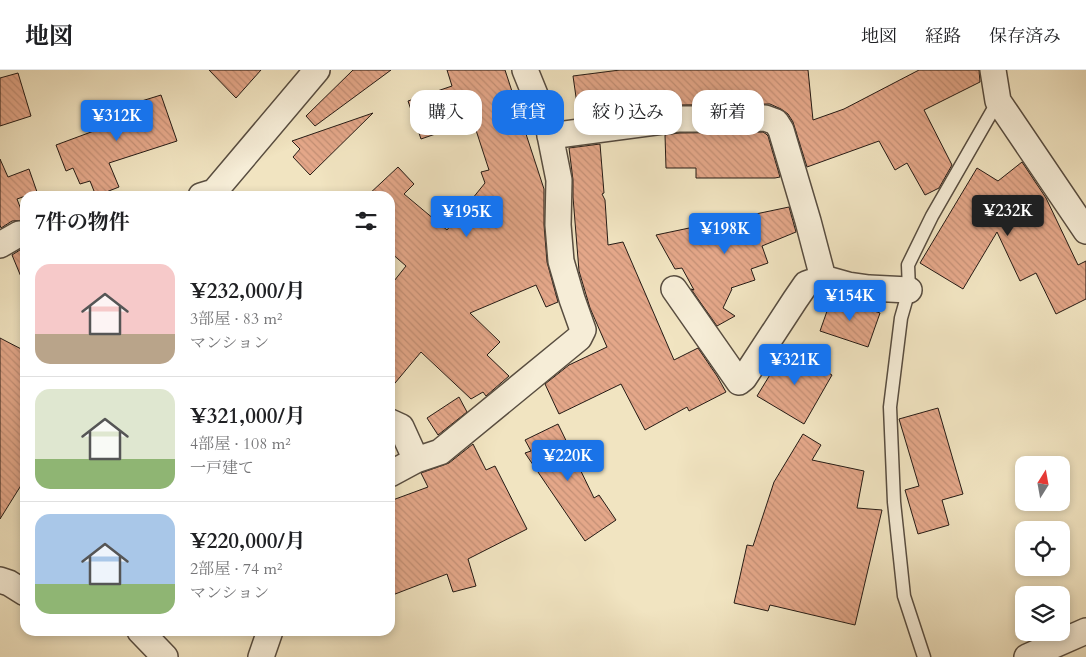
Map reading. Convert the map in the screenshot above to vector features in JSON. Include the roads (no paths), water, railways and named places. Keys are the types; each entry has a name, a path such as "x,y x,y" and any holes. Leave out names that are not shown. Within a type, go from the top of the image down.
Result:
{"street":[{"path":"215,191 317,70"},
{"path":"395,471 416,460 440,452 579,338 583,330 561,261 558,225 559,180 547,120 525,70"},
{"path":"993,70 998,101 1086,230"},
{"path":"550,136 678,119 740,120 765,118 776,122 781,130 823,278"},
{"path":"0,245 20,234"},
{"path":"674,288 739,382 744,378 806,284 823,278 848,285 869,288 909,290"},
{"path":"395,424 401,427 416,460"},
{"path":"0,580 20,590"},
{"path":"1027,657 1086,631"},
{"path":"145,636 165,657"},
{"path":"262,657 268,636"}],"lane":[{"path":"924,657 904,596 894,502 890,407 901,318 909,290 908,265 932,216 998,101"}]}
